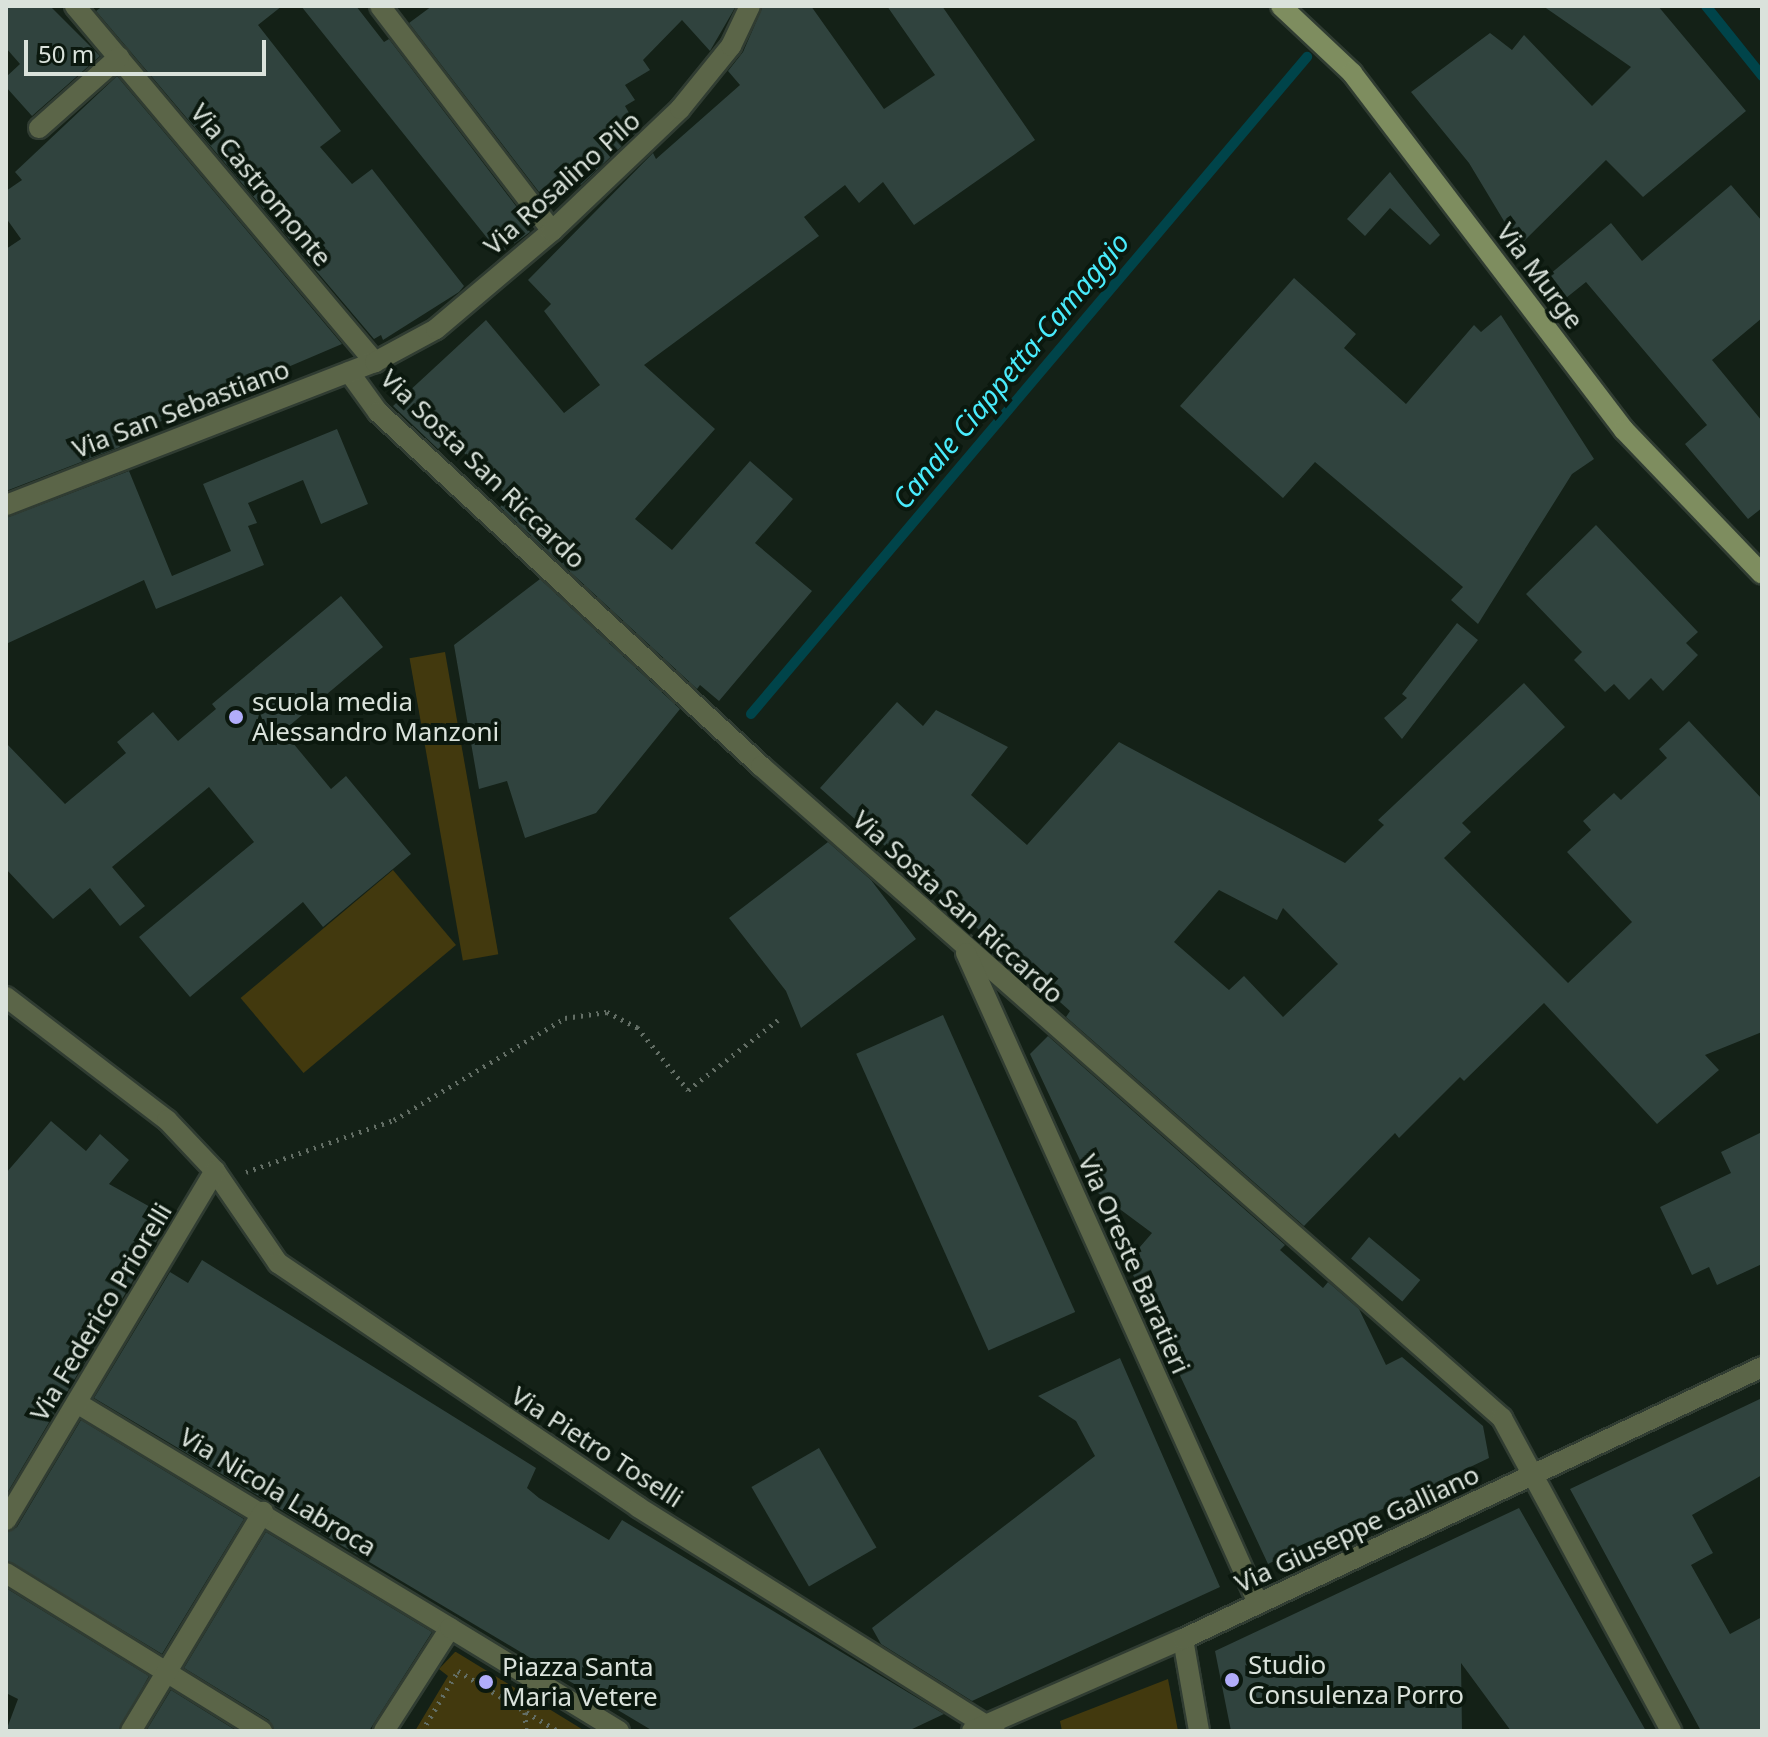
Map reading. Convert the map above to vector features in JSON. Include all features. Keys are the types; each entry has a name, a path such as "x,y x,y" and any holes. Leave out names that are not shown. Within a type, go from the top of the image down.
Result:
{"street":[{"name":"Via Castromonte","path":"77,6 375,362"},
{"path":"380,6 552,231"},
{"name":"Via Rosalino Pilo","path":"375,362 436,329 552,231 703,85 731,46 750,6"},
{"name":"Via Murge","path":"1287,10 1352,73 1624,430 1762,574"},
{"path":"39,128 119,57"},
{"name":"Via San Sebastiano","path":"6,505 375,362"},
{"name":"Via Sosta San Riccardo","path":"349,372 378,412 963,945 1502,1418 1531,1477 1671,1731"},
{"name":"Via Oreste Baratieri","path":"963,945 1258,1603"},
{"name":"Via Pietro Toselli","path":"6,997 167,1120 218,1176 278,1263 638,1507 985,1729"},
{"name":"Via Federico Priorelli","path":"6,1520 218,1176"},
{"name":"Via Giuseppe Galliano","path":"985,1729 1762,1367"},
{"name":"Via Nicola Labroca","path":"77,1403 263,1512 450,1628"},
{"path":"131,1731 263,1512"},
{"path":"6,1573 262,1731"},
{"path":"384,1731 450,1628 619,1731"},
{"path":"1183,1639 1199,1731"}],"path":[{"path":"218,1176 394,1120 565,1018 607,1012 637,1027 688,1090 778,1020"},
{"path":"422,1731 458,1671 558,1731"},
{"path":"525,1711 526,1731"}],"shaded area":[{"path":"445,652 498,954 463,961 410,658"},
{"path":"393,870 456,945 304,1073 241,998"},
{"path":"455,1652 585,1731 415,1731 448,1676 439,1669"},
{"path":"1168,1679 1178,1731 1062,1731 1060,1721"}],"building":[{"path":"6,6 50,6 100,56 32,116 6,87 6,77 20,64 6,48"},
{"path":"103,6 282,6 258,25 341,131 320,147 352,184 372,169 464,286 383,340 381,335 374,339 96,11"},
{"path":"301,6 356,6 384,42 389,39 519,210 516,213 530,232 500,254"},
{"path":"432,6 736,6 710,51 682,20 643,60 650,70 625,85 635,100 625,106 639,130 581,185 566,168 539,192 409,23"},
{"path":"763,6 811,6 884,109 935,75 887,6 942,6 1035,140 914,225 883,182 859,203 845,185 804,217 819,236 644,365 715,429 635,519 672,550 750,461 793,499 755,543 812,591 719,701 700,685 697,689 500,507 510,498 449,438 438,449 393,406 486,320 564,413 600,385 544,311 551,304 528,280 653,153 656,159 740,85 728,71 743,52"},
{"path":"1543,6 1658,6 1746,111 1643,197 1606,160 1519,246 1469,163 1411,92 1490,33 1512,50 1524,35 1592,106 1631,67"},
{"path":"117,76 342,344 117,440 120,447 6,491 6,249 21,239 6,218 6,191 22,180 15,172"},
{"path":"1390,172 1440,235 1430,245 1390,208 1365,236 1347,219"},
{"path":"1731,185 1762,221 1762,318 1712,360 1762,421 1762,508 1748,519 1685,444 1707,425 1586,282 1561,302 1543,280 1611,223 1642,261"},
{"path":"1294,278 1356,334 1344,348 1406,404 1474,325 1481,332 1501,315 1594,459 1572,474 1478,624 1451,600 1463,587 1315,462 1283,498 1180,406"},
{"path":"337,429 368,504 321,524 303,480 248,503 257,523 248,526 264,565 156,609 144,580 6,644 6,518 129,471 172,576 231,551 203,484"},
{"path":"1596,525 1698,632 1686,643 1698,655 1663,691 1651,678 1629,700 1614,684 1605,692 1574,660 1582,652 1526,594"},
{"path":"540,579 680,709 596,813 525,838 507,781 479,789 454,645"},
{"path":"341,596 383,647 283,731 331,789 346,776 411,854 323,927 303,902 190,997 139,937 254,842 209,787 112,867 145,906 120,926 90,888 53,919 6,869 6,743 65,804 126,753 117,742 153,712 178,741 216,709 212,704"},
{"path":"1457,623 1478,640 1402,739 1384,718 1407,698 1402,694"},
{"path":"1524,683 1565,727 1462,823 1471,832 1444,858 1568,983 1632,922 1567,852 1591,830 1583,821 1614,793 1621,800 1667,758 1659,749 1689,721 1762,799 1762,1032 1705,1055 1719,1070 1657,1124 1544,1003 1464,1081 1460,1077 1399,1138 1395,1133 1304,1226 1066,1017 1070,1011 820,788 897,702 923,726 936,710 1008,747 971,795 1027,845 1119,742 1345,863 1384,825 1378,820","holes":["1219,890 1277,920 1283,908 1338,964 1283,1017 1244,976 1229,990 1174,942"]},
{"path":"828,842 871,880 916,939 801,1028 786,991 729,918"},
{"path":"943,1015 1075,1312 988,1351 856,1054"},
{"path":"1048,1036 1285,1245 1280,1250 1323,1288 1328,1282 1359,1309 1386,1365 1402,1357 1483,1426 1489,1458 1268,1564 1127,1262 1152,1233 1094,1190 1030,1054"},
{"path":"51,1121 86,1151 100,1134 129,1160 109,1184 170,1218 6,1495 6,1173"},
{"path":"1762,1132 1762,1264 1717,1285 1709,1267 1692,1275 1660,1207 1731,1173 1721,1152"},
{"path":"1369,1237 1420,1280 1402,1302 1351,1258"},
{"path":"202,1260 536,1468 527,1488 539,1498 609,1540 622,1520 944,1714 908,1731 653,1731 94,1398 170,1272 188,1283"},
{"path":"1120,1358 1220,1587 972,1701 881,1644 872,1628 1095,1456 1076,1421 1038,1396"},
{"path":"1762,1398 1762,1475 1692,1515 1713,1553 1691,1565 1730,1634 1762,1617 1762,1731 1701,1731 1570,1489"},
{"path":"81,1420 244,1519 162,1654 6,1560 6,1533 17,1527"},
{"path":"819,1448 877,1548 809,1587 751,1487"},
{"path":"1519,1508 1646,1731 1511,1731 1461,1663 1462,1731 1231,1731 1215,1651"},
{"path":"266,1532 432,1632 369,1731 275,1731 269,1720 184,1668"},
{"path":"6,1588 149,1676 118,1731 6,1731 18,1699 6,1693"},
{"path":"171,1690 237,1731 146,1731"}],"waterway":[{"name":"Canale Ciappetta-Camaggio","path":"1706,6 1762,76"},
{"name":"Canale Ciappetta-Camaggio","path":"751,714 1307,57"}],"place":[{"name":"scuola media Alessandro Manzoni","path":"236,717"},
{"name":"Studio Consulenza Porro","path":"1232,1680"},
{"name":"Piazza Santa Maria Vetere","path":"486,1682"}]}
